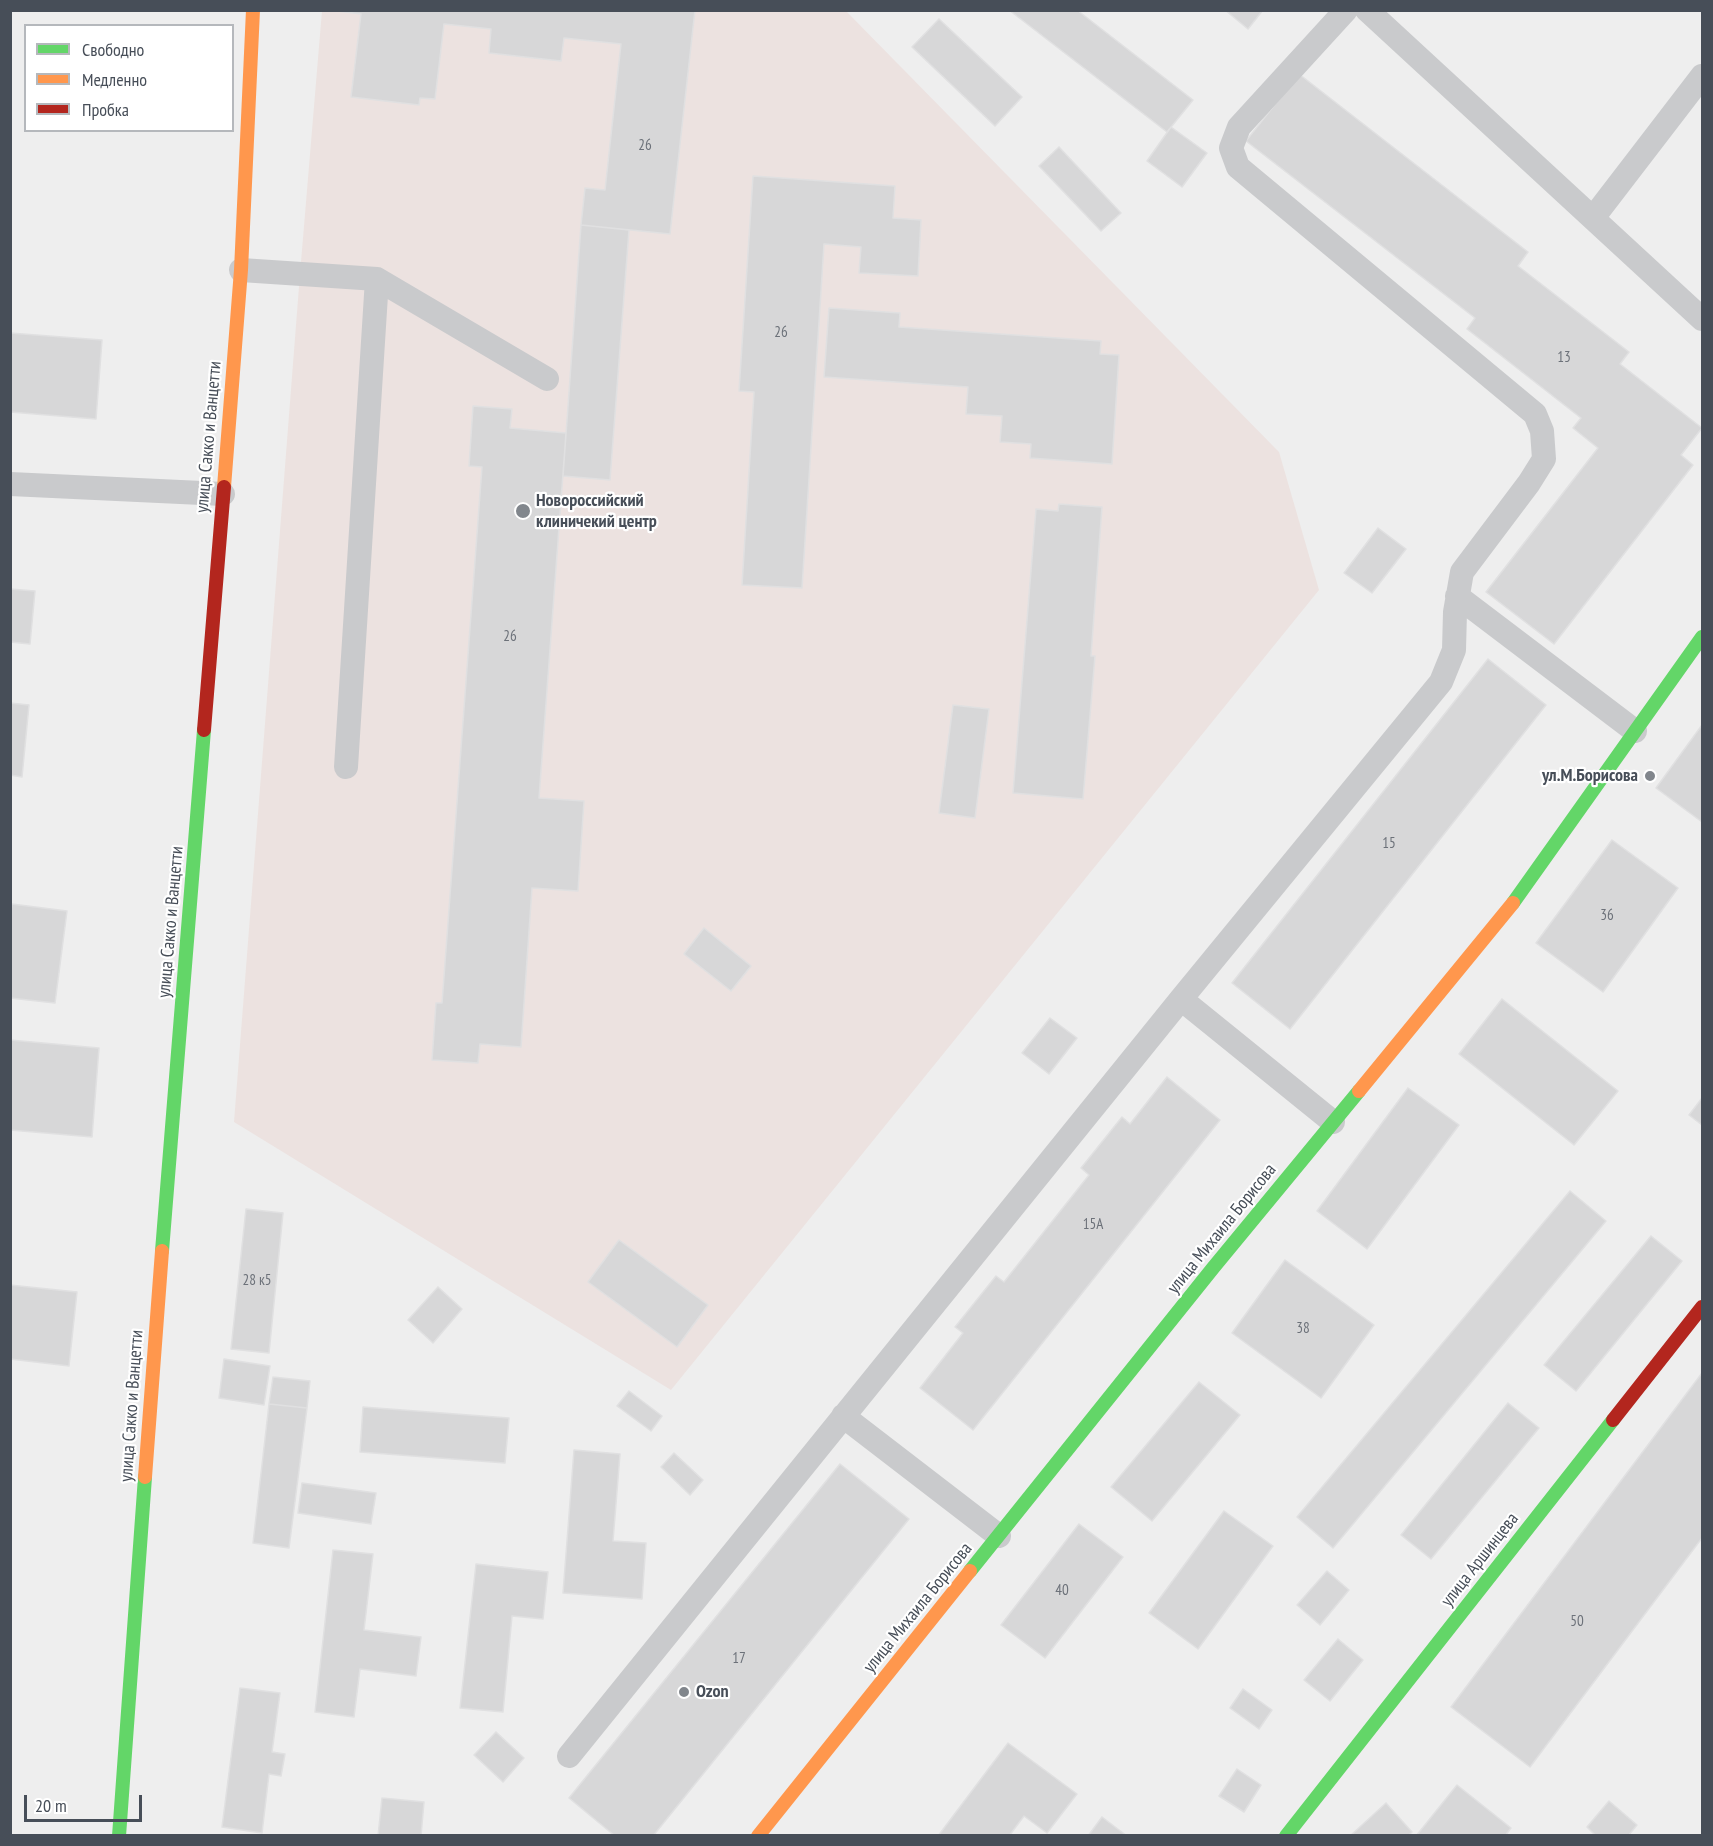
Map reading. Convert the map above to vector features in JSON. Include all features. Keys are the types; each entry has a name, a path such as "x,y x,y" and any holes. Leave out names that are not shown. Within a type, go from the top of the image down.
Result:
{"street":[{"name":"улица Сакко и Ванцетти","path":"119,1836 153,1365 241,270 253,10"},
{"name":"улица Михаила Борисова","path":"758,1836 1213,1268 1512,904 1702,637"},
{"name":"улица Аршинцева","path":"1286,1836 1702,1307"}],"lane":[{"path":"569,1756 1181,999 1442,682 1454,650 1455,612 1462,572 1529,483 1544,459 1542,431 1535,414 1238,167 1231,148 1239,127 1346,10"},
{"path":"1367,10 1702,319"},
{"path":"1593,218 1702,76"},
{"path":"241,270 377,279 547,379"},
{"path":"346,768 377,279"},
{"path":"10,484 223,494"},
{"path":"1457,596 1635,731"},
{"path":"1181,999 1333,1122"},
{"path":"843,1416 999,1536"}],"shaded area":[{"path":"322,11 846,11 1279,452 1319,590 671,1390 234,1122"}],"building":[{"path":"330,10 695,10 670,234 581,225 585,188 605,190 621,44 564,38 561,61 489,53 491,29 444,24 435,99 420,98 419,105 351,97 361,14"},
{"path":"1009,10 1077,10 1193,100 1167,132"},
{"path":"1225,10 1263,10 1248,29"},
{"path":"939,19 1022,97 995,126 912,47"},
{"path":"1299,74 1528,252 1518,266 1629,352 1620,364 1702,428 1681,455 1693,465 1554,644 1486,592 1598,448 1573,428 1581,418 1467,329 1475,318 1246,141"},
{"path":"1171,127 1207,153 1182,187 1147,161"},
{"path":"1059,147 1121,213 1101,231 1039,166"},
{"path":"753,176 895,186 893,218 921,220 918,276 859,273 861,247 824,244 802,588 742,585 754,392 739,391"},
{"path":"581,225 629,230 610,480 563,476"},
{"path":"829,308 900,313 899,327 1101,341 1100,354 1119,355 1112,464 1030,458 1031,444 1000,442 1002,416 966,414 968,387 824,377"},
{"path":"10,333 102,340 96,419 10,412"},
{"path":"473,406 512,409 510,428 566,433 539,798 584,801 578,891 532,888 521,1047 480,1044 478,1063 432,1060 436,1003 442,1003 482,467 469,466"},
{"path":"1059,504 1102,507 1091,656 1095,656 1083,799 1013,793 1036,509 1058,511"},
{"path":"1378,528 1406,549 1372,593 1344,573"},
{"path":"10,589 35,591 30,644 10,642"},
{"path":"1488,659 1546,705 1290,1029 1232,983"},
{"path":"10,703 29,705 22,777 10,775"},
{"path":"953,705 989,709 975,818 939,813"},
{"path":"1702,725 1702,822 1656,788"},
{"path":"1612,840 1678,888 1603,992 1536,943"},
{"path":"12,904 67,911 55,1003 10,998"},
{"path":"704,928 751,966 731,991 684,954"},
{"path":"1502,999 1618,1091 1574,1145 1459,1054"},
{"path":"1050,1018 1077,1038 1049,1074 1022,1053"},
{"path":"10,1040 99,1048 92,1137 10,1130"},
{"path":"1167,1077 1220,1120 973,1430 920,1388 963,1333 955,1327 996,1276 1004,1282 1089,1175 1081,1168 1122,1117 1130,1124"},
{"path":"1408,1088 1459,1125 1367,1249 1317,1211"},
{"path":"1702,1098 1702,1125 1689,1115"},
{"path":"1570,1191 1606,1221 1333,1548 1297,1517"},
{"path":"246,1209 283,1213 269,1353 231,1349"},
{"path":"1651,1236 1682,1261 1576,1391 1544,1365"},
{"path":"619,1240 708,1305 677,1347 588,1282"},
{"path":"1285,1260 1374,1325 1321,1398 1232,1333"},
{"path":"10,1285 77,1292 69,1366 10,1359"},
{"path":"438,1287 462,1309 433,1343 408,1320"},
{"path":"224,1359 270,1366 264,1405 219,1398"},
{"path":"1702,1373 1702,1538 1530,1767 1451,1707"},
{"path":"273,1377 310,1381 307,1408 269,1404"},
{"path":"1199,1382 1240,1415 1152,1521 1111,1487"},
{"path":"629,1391 662,1416 651,1431 617,1406"},
{"path":"1508,1403 1539,1428 1431,1559 1401,1535"},
{"path":"269,1404 307,1408 289,1548 253,1543"},
{"path":"363,1407 509,1418 505,1463 360,1452"},
{"path":"574,1450 620,1454 613,1541 646,1543 642,1599 563,1593"},
{"path":"674,1453 703,1480 690,1495 661,1467"},
{"path":"840,1464 909,1519 653,1836 615,1836 569,1798"},
{"path":"302,1483 376,1493 371,1524 298,1513"},
{"path":"1224,1511 1273,1546 1198,1649 1149,1613"},
{"path":"1079,1524 1123,1557 1045,1658 1001,1625"},
{"path":"333,1550 373,1554 364,1630 421,1637 416,1676 360,1669 354,1717 315,1712"},
{"path":"476,1564 548,1572 543,1619 512,1616 503,1712 460,1708"},
{"path":"1327,1571 1349,1590 1320,1625 1297,1605"},
{"path":"1338,1639 1363,1660 1330,1701 1304,1680"},
{"path":"240,1688 280,1693 272,1752 285,1754 281,1776 269,1774 262,1833 222,1827"},
{"path":"1243,1689 1272,1710 1259,1729 1230,1708"},
{"path":"496,1732 524,1758 503,1782 474,1755"},
{"path":"1008,1743 1077,1794 1047,1833 1024,1816 1009,1836 938,1836"},
{"path":"1237,1769 1261,1785 1244,1812 1219,1796"},
{"path":"1457,1785 1511,1828 1505,1836 1416,1836"},
{"path":"382,1798 424,1802 421,1836 378,1836"},
{"path":"1609,1801 1637,1825 1628,1836 1596,1836 1587,1827"},
{"path":"1386,1803 1412,1832 1408,1836 1350,1836"},
{"path":"1102,1817 1127,1836 1088,1836"}],"traffic: fast":[{"path":"1513,903 1702,637"},
{"path":"162,1251 204,730"},
{"path":"970,1571 1213,1268 1359,1091"},
{"path":"1286,1836 1613,1420"},
{"path":"119,1836 145,1477"}],"traffic: slow":[{"path":"224,487 241,270 253,10"},
{"path":"1359,1091 1513,903"},
{"path":"145,1477 162,1251"},
{"path":"758,1836 970,1571"}],"traffic: jam":[{"path":"204,730 224,487"},
{"path":"1613,1420 1702,1307"}],"place":[{"name":"Новороссийский клиничекий центр","path":"523,511"},
{"name":"ул.М.Борисова","path":"1650,776"},
{"name":"Ozon","path":"684,1692"}]}
